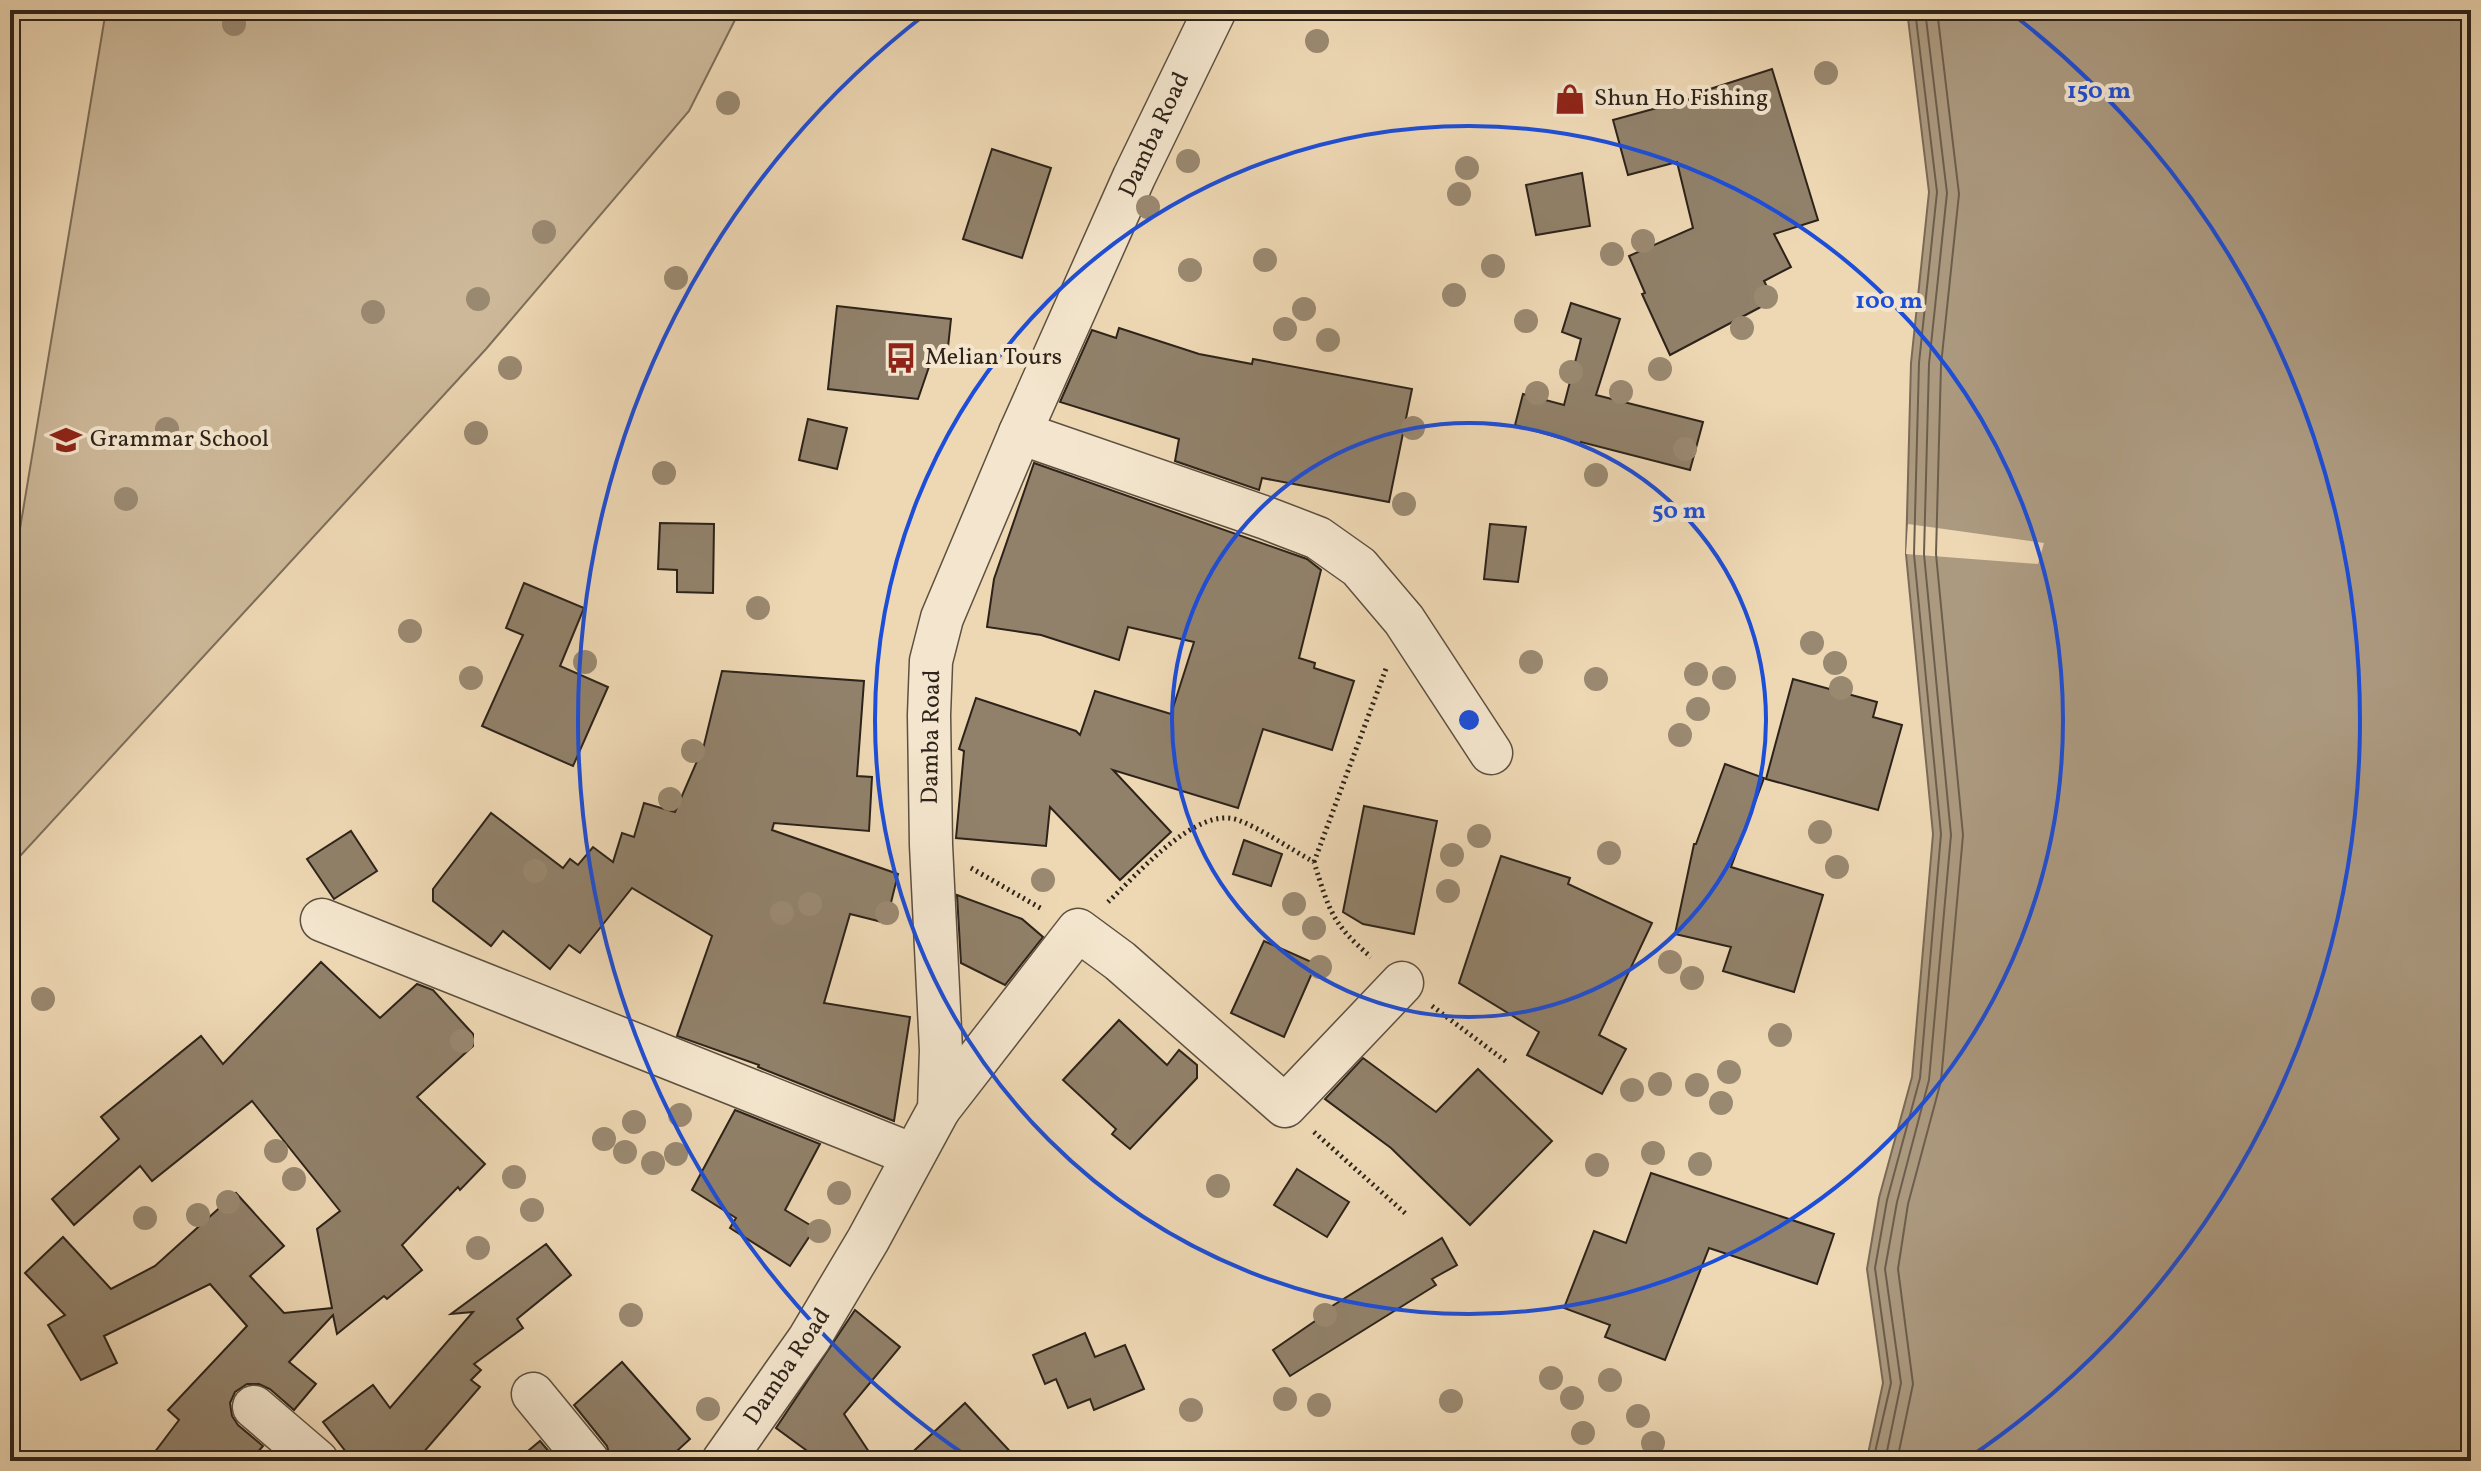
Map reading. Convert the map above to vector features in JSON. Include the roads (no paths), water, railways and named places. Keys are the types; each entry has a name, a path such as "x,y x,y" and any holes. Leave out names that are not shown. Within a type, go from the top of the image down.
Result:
{"street":[{"name":"Damba Road","path":"723,1461 809,1339 868,1240 939,1109 941,1050 931,845 931,661 942,618 1020,433 1134,177 1215,10"},
{"path":"1020,433 1318,538 1359,567 1404,620 1491,753"},
{"path":"322,920 913,1155"},
{"path":"939,1109 1078,930 1120,961 1285,1106 1402,983"},
{"path":"533,1394 588,1461"},
{"path":"254,1407 317,1461"}],"water":[{"path":"1907,10 2471,10 2471,1461 1864,1461 1883,1383 1867,1269 1879,1198 1912,1077 1933,834 1906,554 1911,363 1929,192"}],"place":[{"name":"Shun Ho Fishing","path":"1570,99"},
{"name":"Melian Tours","path":"901,358"},
{"name":"Grammar School","path":"66,440"}]}
